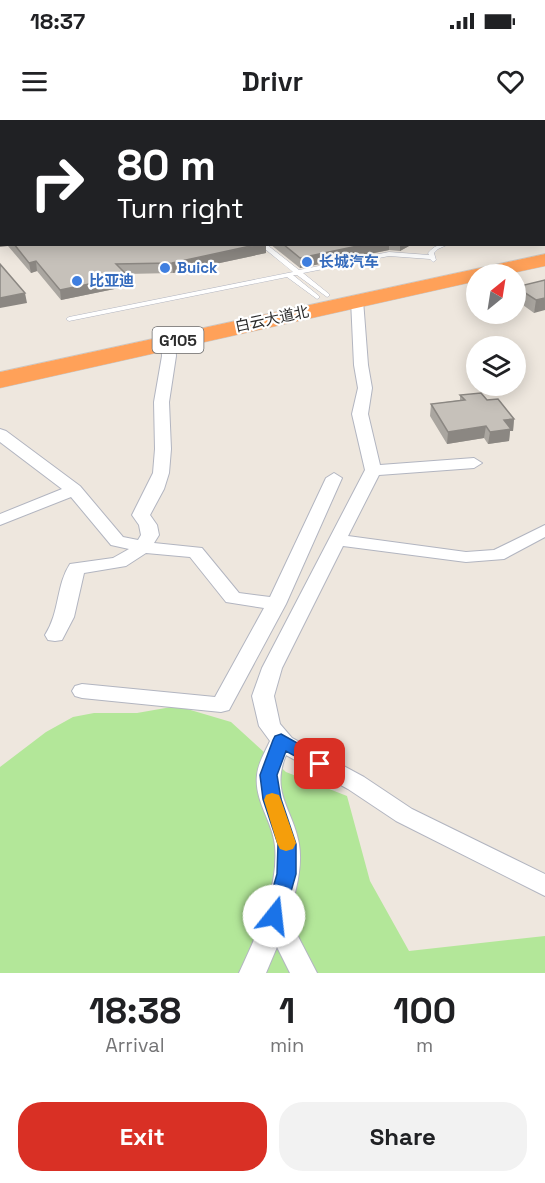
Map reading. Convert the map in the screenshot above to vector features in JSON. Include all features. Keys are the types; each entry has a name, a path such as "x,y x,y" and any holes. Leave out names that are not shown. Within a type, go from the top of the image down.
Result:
{"highway":[{"name":"白云大道北","path":"0,366 336,296 545,249"},
{"name":"G105","path":"336,296 474,254"},
{"name":"白云大道北","path":"0,380 168,342 336,296 545,260"},
{"path":"526,270 545,266"},
{"name":"G105","path":"336,296 429,291 466,283"}],"street":[{"path":"336,296 361,365 365,388 360,414 373,470 272,668 263,696 270,726 284,744 356,783 404,815 545,886"},
{"path":"55,634 66,620 72,577 77,568 125,562 143,547 150,535 148,525 141,515 161,475 164,435 161,403 171,351 168,342"},
{"path":"0,434 74,490 117,541 143,547 196,552 233,598 276,604"},
{"path":"373,470 474,463"},
{"path":"82,691 221,705 276,604 334,478"},
{"path":"0,520 74,490"},
{"path":"337,540 466,557 498,555 545,531"},
{"path":"252,973 265,950 286,874 287,844 272,799 268,775 281,740"},
{"path":"274,916 304,973"}],"lane":[{"path":"265,246 298,272 336,296"},
{"path":"69,319 389,254 432,252"},
{"path":"288,274 336,296"}],"green space":[{"path":"177,706 231,722 286,772 347,796 370,881 409,951 545,936 545,973 0,973 0,767 46,732 73,717 94,713 137,713"}],"building":[{"path":"16,246 251,246 172,263 116,264 128,276 60,290 36,261 29,263"},
{"path":"285,246 357,246 300,258"},
{"path":"0,264 25,293 0,298"},
{"path":"545,280 545,298 536,300 526,294 526,285"},
{"path":"460,395 484,396 487,400 498,399 514,419 504,420 511,429 490,432 486,426 448,432 431,404 465,400"}],"slow traffic":[{"path":"272,800 286,843"}],"place":[{"name":"长城汽车","path":"307,262"},
{"name":"Buick","path":"165,268"},
{"name":"比亚迪","path":"77,281"}],"route":[{"path":"274,916 286,874 287,844 272,799 268,775 281,740 284,744 320,764"}]}
